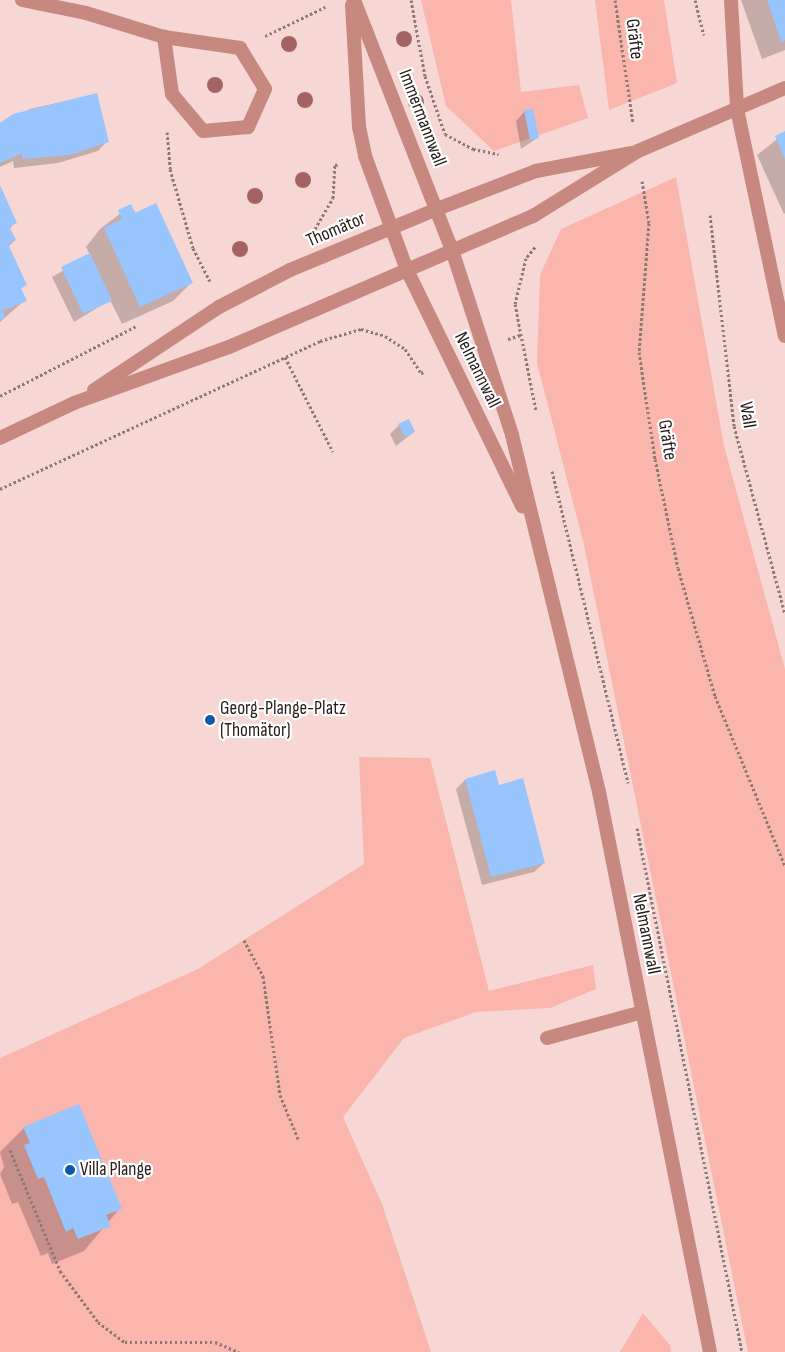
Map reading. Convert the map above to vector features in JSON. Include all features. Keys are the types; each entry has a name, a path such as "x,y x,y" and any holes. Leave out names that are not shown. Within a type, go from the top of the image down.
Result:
{"street":[{"path":"22,0 86,13 164,37 240,48 265,90 248,127 202,131 172,94 164,37"},
{"name":"Immermannwall","path":"353,0 412,144 452,250"},
{"name":"Immermannwall","path":"353,0 359,127 365,156 390,228"},
{"path":"731,0 737,109 785,336"},
{"name":"Thomätor","path":"0,438 74,403 229,347 308,311 533,216 638,152 785,88"},
{"name":"Thomätor","path":"74,403 219,307 290,270 437,209 536,171 638,152"},
{"name":"Nelmannwall","path":"390,228 452,363 532,527"},
{"name":"Nelmannwall","path":"452,250 507,417 532,527 599,792 710,1352"},
{"path":"547,1038 643,1012"}],"path":[{"path":"411,0 425,76 445,134 412,144"},
{"name":"Gräfte","path":"616,0 648,223 639,352 655,459 678,568 715,696 785,866"},
{"path":"240,48 331,4"},
{"path":"172,94 166,137 170,169 193,248 211,284"},
{"path":"305,236 314,232 333,198 335,165 365,156"},
{"name":"Wall","path":"710,215 734,426 785,614"},
{"path":"203,289 220,279"},
{"path":"308,311 320,341"},
{"path":"0,396 144,323"},
{"path":"0,489 285,356 320,341 361,329 385,336 405,349 421,373 452,363"},
{"path":"285,356 333,452"},
{"path":"244,940 263,976 280,1095 299,1141"},
{"path":"10,1150 60,1271 98,1322 125,1342 215,1342 239,1352"}],"shaded area":[{"path":"421,0 511,0 521,92 579,85 588,118 494,151 446,106"},
{"path":"595,0 664,0 677,83 609,110"},
{"path":"676,177 724,446 785,669 785,1352 748,1352 584,545 537,363 540,275 561,229"},
{"path":"359,757 430,758 489,991 593,965 596,989 550,1008 476,1012 404,1038 343,1117 382,1204 431,1352 0,1352 0,1058 198,969 364,864"},
{"path":"643,1313 670,1345 671,1352 620,1352"}],"building":[{"path":"767,0 785,0 785,40 781,42"},
{"path":"97,93 109,142 69,155 23,159 22,153 0,163 0,123 13,114"},
{"path":"533,109 539,138 530,140 524,110"},
{"path":"785,131 785,159 775,136"},
{"path":"0,185 17,223 9,226 16,240 8,244 27,285 21,288 27,301 2,311 5,318 0,320"},
{"path":"156,203 193,283 140,307 104,228 122,219 118,210 131,204 135,213"},
{"path":"90,253 112,301 83,314 61,267"},
{"path":"409,419 415,432 405,437 398,424"},
{"path":"495,770 499,785 523,778 545,863 491,877 465,779"},
{"name":"Villa Plange","path":"79,1104 122,1209 106,1215 111,1226 78,1239 73,1228 66,1232 44,1177 38,1179 24,1145 30,1143 23,1127"}],"place":[{"name":"Georg-Plange-Platz (Thomätor)","path":"210,720"},
{"name":"Villa Plange","path":"70,1170"}]}
